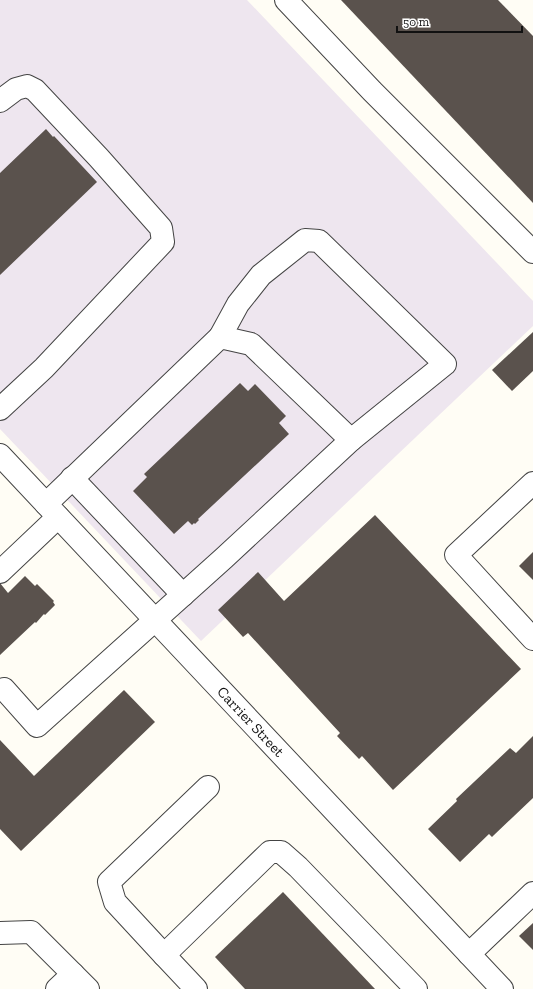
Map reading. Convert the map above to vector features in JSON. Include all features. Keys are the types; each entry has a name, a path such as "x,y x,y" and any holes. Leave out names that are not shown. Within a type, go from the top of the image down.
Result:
{"street":[{"path":"286,0 372,91 533,252"},
{"path":"0,101 16,89 27,86 34,90 99,158 161,228 163,242 44,368 3,398"},
{"path":"0,572 52,510 72,478 220,337 238,304 261,275 305,240 319,241 445,364 351,440 224,558 37,726 4,689"},
{"path":"220,337 251,344 351,440"},
{"name":"Carrier Street","path":"0,455 502,989"},
{"path":"72,478 182,595"},
{"path":"533,483 456,555 533,639"},
{"path":"196,989 115,902 109,882 208,787"},
{"path":"164,954 270,852 281,852 298,867 416,989"},
{"path":"469,954 533,893"},
{"path":"0,933 31,932 80,982 57,989"}],"shaded area":[{"path":"0,0 247,0 533,301 533,326 201,641 0,429"}],"building":[{"path":"341,0 498,0 533,36 533,203"},
{"path":"46,129 97,182 0,275 0,173"},
{"path":"533,332 533,371 512,391 492,370"},
{"path":"240,383 248,391 255,384 286,416 279,423 289,434 198,519 199,520 195,524 194,523 192,525 188,521 174,534 133,491 147,477 144,474"},
{"path":"375,515 521,669 393,790 362,756 359,759 337,736 340,733 248,633 243,637 218,610 258,572 284,601"},
{"path":"533,552 533,580 519,566"},
{"path":"25,576 35,586 37,584 54,601 53,602 55,605 0,655 0,583 8,593"},
{"path":"124,690 155,722 21,851 0,829 0,740 34,776"},
{"path":"533,736 533,798 492,837 489,834 460,862 428,829 457,801 456,799 510,748 516,753"},
{"path":"283,892 375,989 245,989 215,957"},
{"path":"533,923 533,950 519,936"}]}
